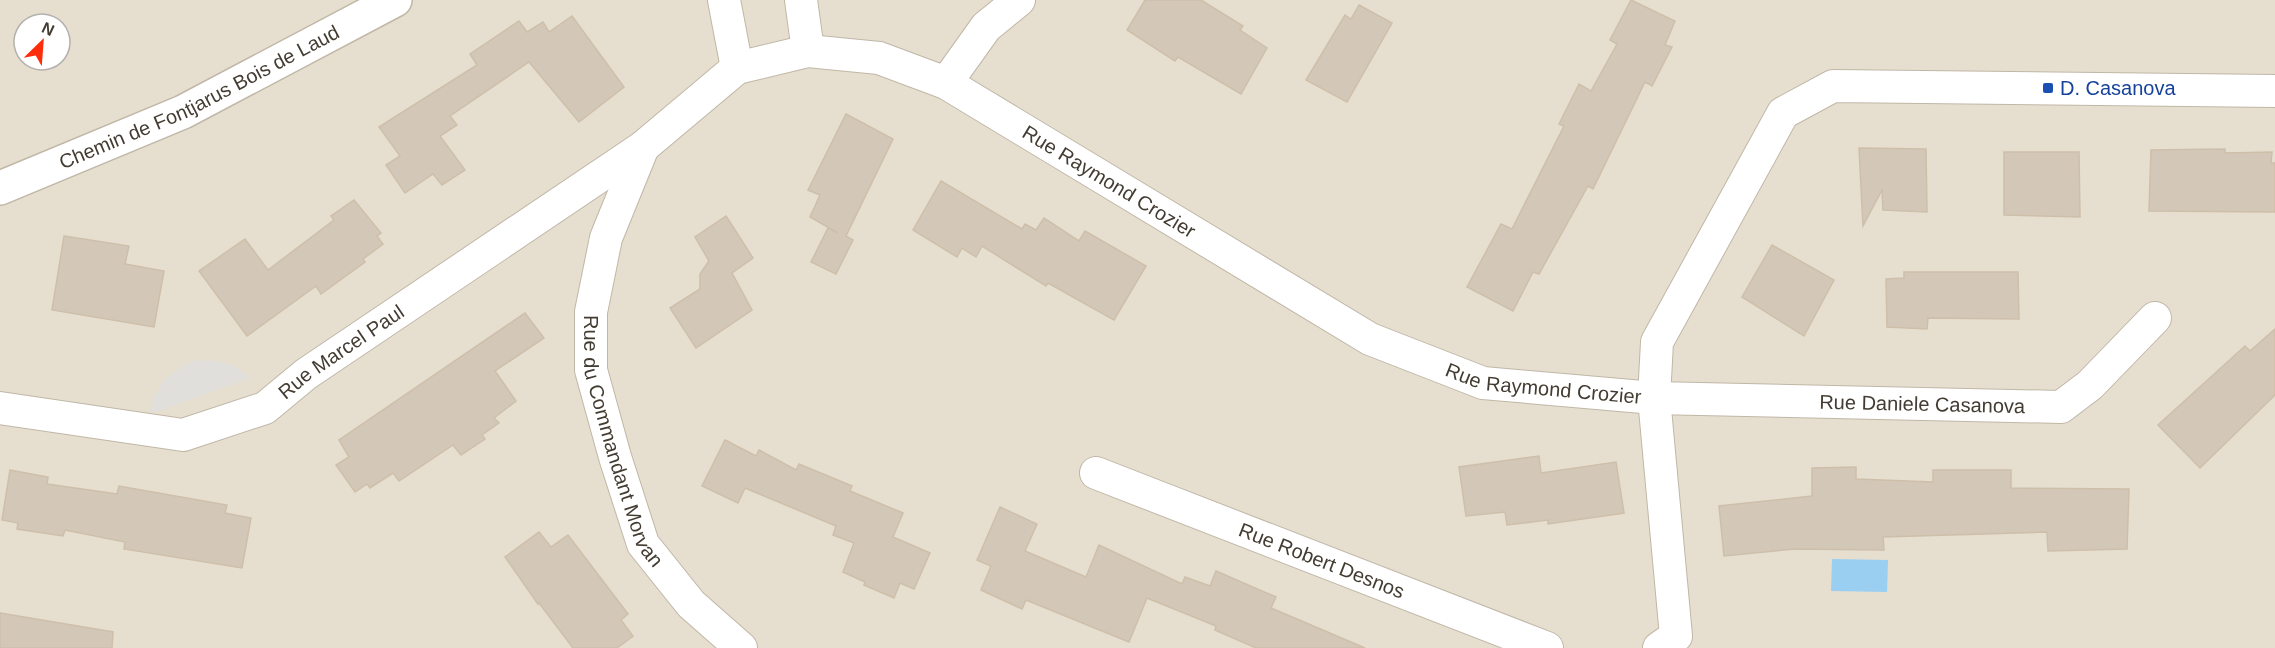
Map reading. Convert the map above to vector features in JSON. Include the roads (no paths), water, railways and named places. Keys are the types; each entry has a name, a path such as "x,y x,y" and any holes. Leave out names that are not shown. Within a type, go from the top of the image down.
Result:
{"street":[{"name":"Chemin de Fontjarus Bois de Laud","path":"0,188 183,112 395,0"},
{"path":"724,0 737,68"},
{"path":"801,0 808,51"},
{"path":"946,83 986,27 1019,0"},
{"name":"Rue du Commandant Morvan","path":"741,648 691,604 643,544 615,457 591,370 591,312 606,238 643,147 737,68 808,51"},
{"name":"Rue Raymond Crozier","path":"808,51 879,58 946,83 1370,339 1484,383 1654,398 1657,342 1783,113 1833,86 2275,91"},
{"name":"Rue Marcel Paul","path":"0,408 183,435 265,408 306,374 643,147"},
{"name":"Rue Daniele Casanova","path":"1654,398 2061,407 2090,385 2155,318"},
{"path":"1654,398 1676,636 1659,648"},
{"name":"Rue Robert Desnos","path":"1096,473 1547,648"}],"water":[{"path":"1832,559 1888,560 1887,592 1831,591"}],"place":[{"name":"D. Casanova","path":"2048,88"}]}
